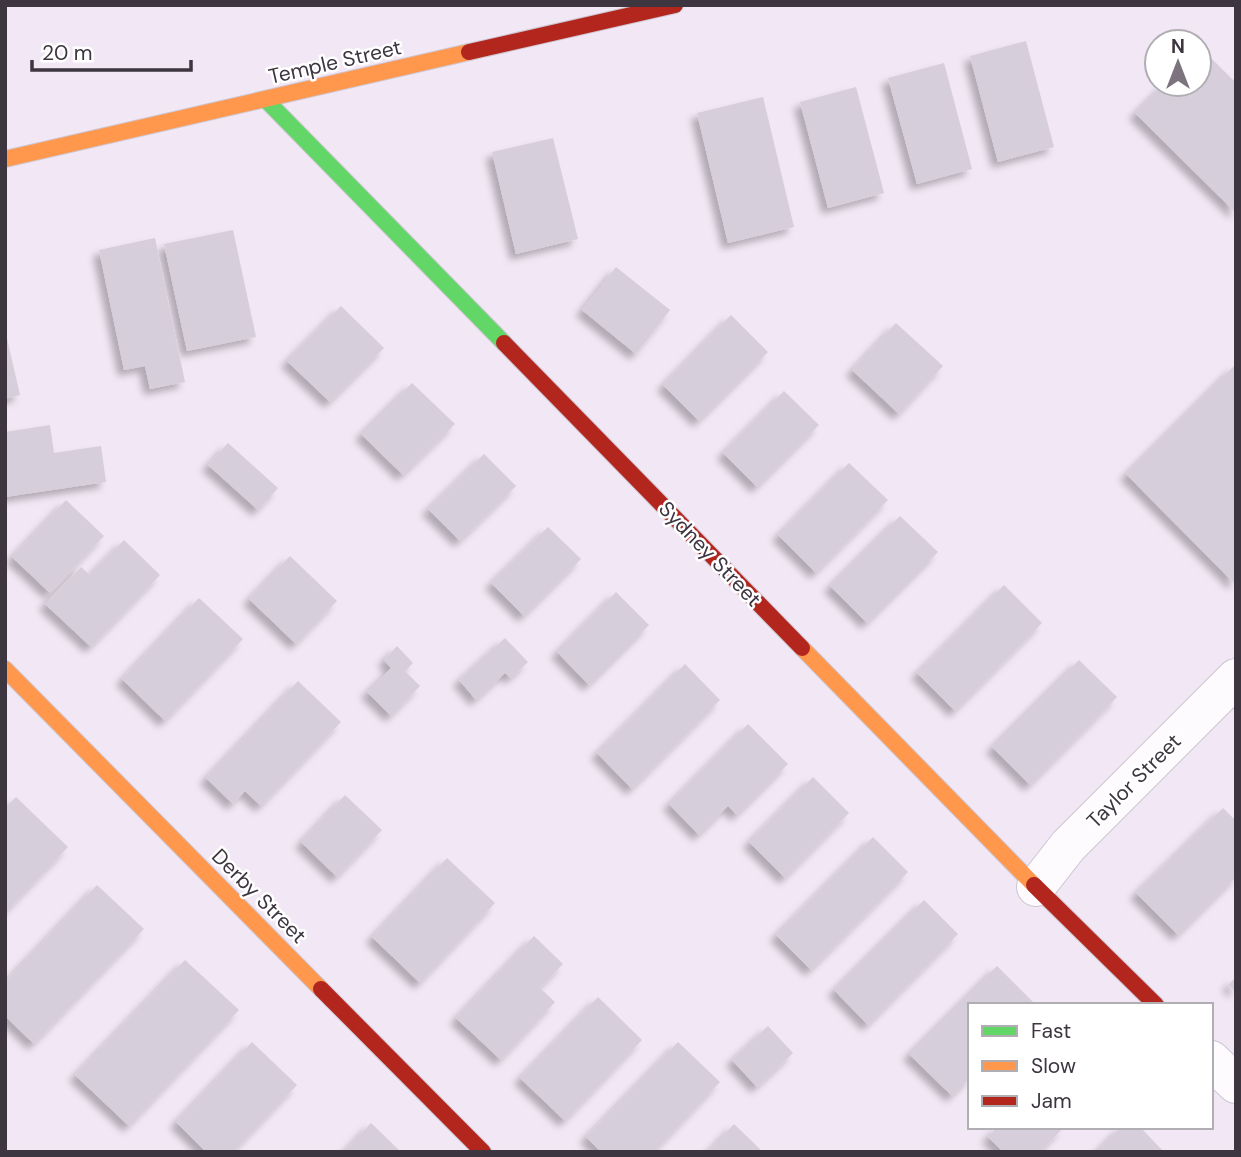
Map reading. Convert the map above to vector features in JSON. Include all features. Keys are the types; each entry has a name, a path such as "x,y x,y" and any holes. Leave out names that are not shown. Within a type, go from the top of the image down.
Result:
{"street":[{"name":"Temple Street","path":"5,159 675,5"},
{"name":"Sydney Street","path":"266,100 1036,887 1154,1003"},
{"name":"Derby Street","path":"5,669 483,1152"},
{"name":"Taylor Street","path":"1036,887 1068,846 1236,678"},
{"path":"1213,1061 1236,1084"}],"building":[{"path":"1026,41 1054,147 998,162 970,56"},
{"path":"1213,60 1233,80 1236,77 1236,213 1135,113 1150,98 1213,98"},
{"path":"944,63 972,169 917,184 888,78"},
{"path":"856,87 884,193 828,208 800,102"},
{"path":"763,97 794,227 728,243 697,113"},
{"path":"553,138 578,239 516,254 492,152"},
{"path":"233,230 256,337 187,351 164,244"},
{"path":"155,238 185,382 150,389 145,366 124,370 99,250"},
{"path":"616,267 670,310 636,354 582,310"},
{"path":"341,306 384,348 330,402 287,361"},
{"path":"731,315 768,352 699,421 663,385"},
{"path":"896,323 943,366 899,414 852,370"},
{"path":"5,330 20,395 5,399"},
{"path":"1236,364 1236,581 1234,583 1126,474"},
{"path":"412,383 455,424 403,475 361,434"},
{"path":"784,391 819,425 757,487 723,453"},
{"path":"50,425 54,453 101,446 106,482 5,497 5,432"},
{"path":"228,443 278,488 258,510 208,465"},
{"path":"484,454 516,486 460,541 428,509"},
{"path":"849,463 888,500 816,573 778,535"},
{"path":"66,500 104,536 50,593 12,557"},
{"path":"900,516 938,552 867,623 830,586"},
{"path":"548,527 581,559 524,616 491,583"},
{"path":"124,540 160,575 91,647 45,604 81,567 90,575"},
{"path":"290,556 337,601 296,644 249,599"},
{"path":"1004,585 1042,623 955,711 917,673"},
{"path":"616,592 649,625 589,685 557,652"},
{"path":"199,598 243,639 165,721 122,679"},
{"path":"505,638 528,662 511,678 505,673 476,700 459,680"},
{"path":"397,646 413,663 405,671 420,686 391,716 367,692 391,668 384,660"},
{"path":"1079,660 1117,697 1030,785 992,747"},
{"path":"685,664 720,700 632,789 597,753"},
{"path":"298,681 341,722 261,806 245,791 233,804 206,778"},
{"path":"748,724 788,764 737,815 728,806 699,835 669,804"},
{"path":"813,777 849,813 785,878 749,842"},
{"path":"345,795 382,830 337,877 301,842"},
{"path":"16,797 68,847 5,913 5,808"},
{"path":"1223,808 1236,821 1236,877 1178,935 1136,893"},
{"path":"873,837 908,872 811,970 776,935"},
{"path":"447,858 495,903 420,983 372,937"},
{"path":"97,885 144,929 34,1044 5,1016 5,982"},
{"path":"924,900 958,934 868,1025 834,990"},
{"path":"534,936 563,964 540,988 555,1002 501,1060 456,1018"},
{"path":"185,960 239,1010 129,1126 75,1075"},
{"path":"997,966 1034,1003 968,1003 968,1080 952,1096 909,1054"},
{"path":"1236,977 1236,992 1228,985"},
{"path":"598,997 642,1040 565,1121 520,1078"},
{"path":"768,1026 793,1053 757,1087 732,1060"},
{"path":"252,1042 297,1085 233,1152 206,1152 176,1122"},
{"path":"678,1042 720,1082 654,1152 601,1152 586,1137"},
{"path":"371,1123 401,1152 344,1152"},
{"path":"734,1124 763,1152 708,1152"},
{"path":"995,1129 1062,1129 1040,1152 1003,1152 988,1137"},
{"path":"1119,1129 1142,1129 1164,1152 1096,1152"}],"traffic: fast":[{"path":"266,100 504,343"}],"traffic: slow":[{"path":"5,159 469,52"},
{"path":"802,648 1034,885"},
{"path":"5,669 321,989"}],"traffic: jam":[{"path":"469,52 675,5"},
{"path":"504,343 802,648"},
{"path":"1034,885 1154,1003"},
{"path":"321,989 483,1152"}]}
